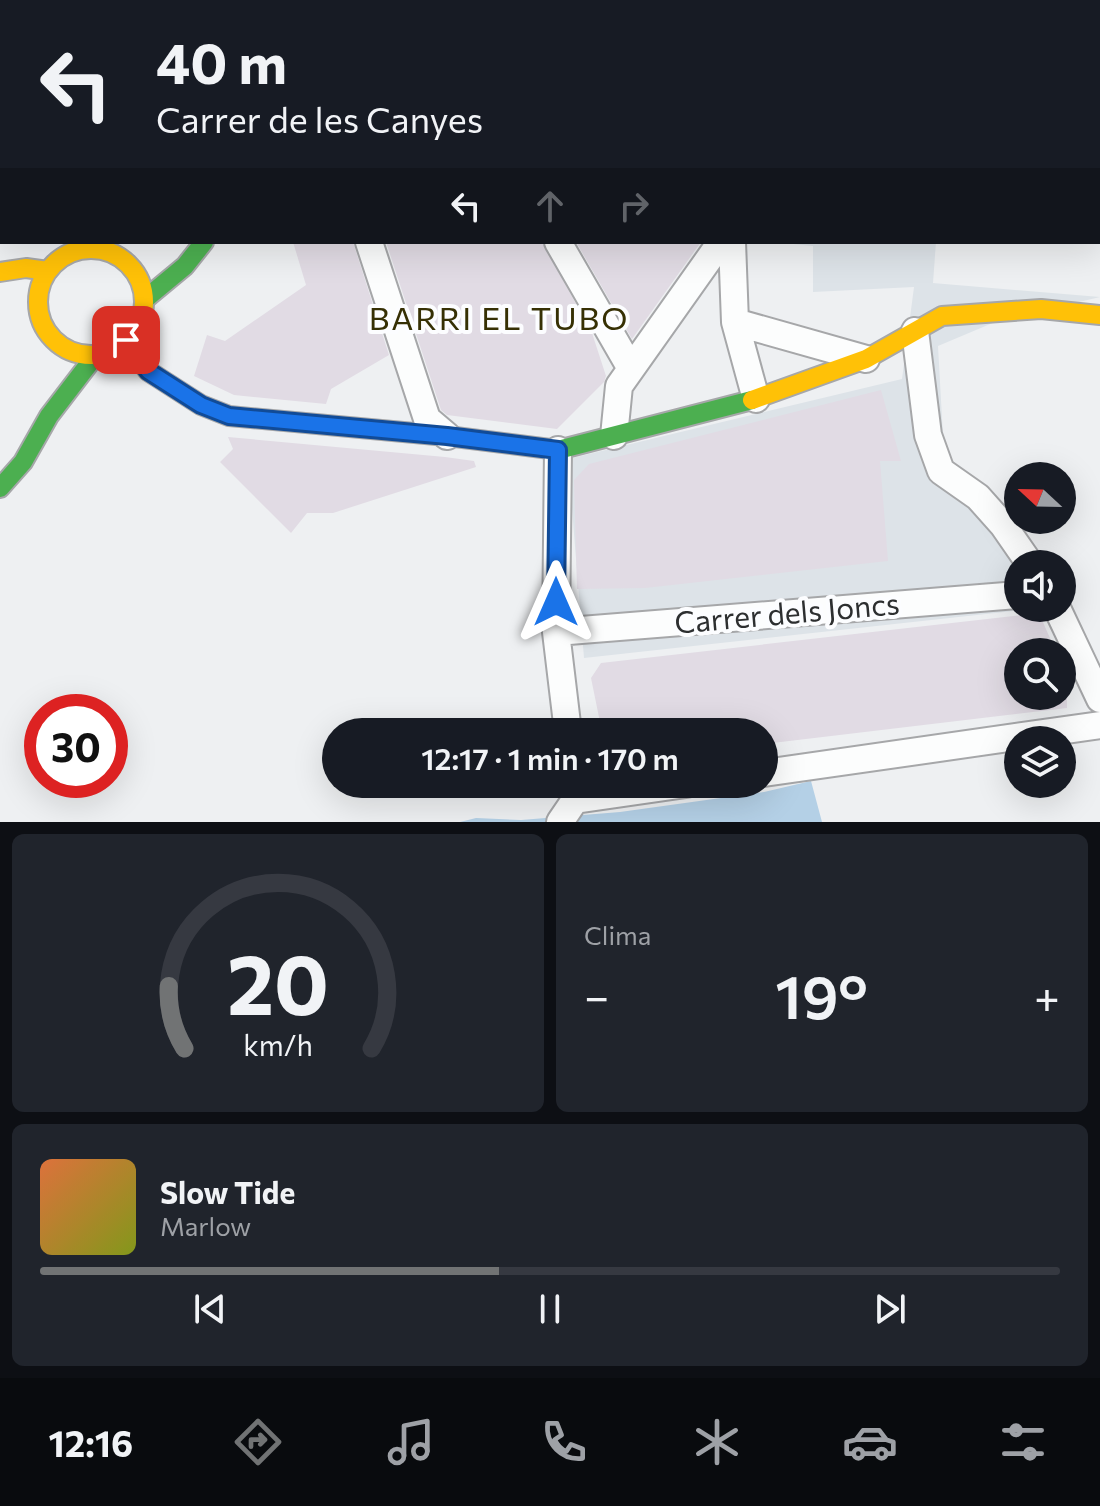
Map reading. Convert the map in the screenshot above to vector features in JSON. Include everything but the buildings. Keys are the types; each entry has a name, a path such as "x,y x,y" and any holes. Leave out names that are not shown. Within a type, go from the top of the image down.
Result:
{"street":[{"path":"370,244 427,419 447,436"},
{"path":"559,244 625,377"},
{"path":"614,436 625,377 720,244"},
{"path":"732,244 735,322 756,399"},
{"path":"168,257 200,246"},
{"path":"144,300 185,266 200,246"},
{"path":"49,416 56,344 40,318 38,297 48,271 64,256 85,249 107,251 139,265 144,300 142,318 126,340 112,352 95,356 81,355 56,344"},
{"path":"0,272 26,268 48,271"},
{"path":"0,272 17,287 38,297"},
{"path":"126,340 148,371 201,405 229,416 447,436 558,450 756,399 866,359 942,316 1041,309 1100,315"},
{"path":"735,322 866,359"},
{"path":"915,331 928,435 941,471 978,497 1020,550"},
{"path":"0,488 23,462 49,416 95,356"},
{"path":"558,450 556,632 566,718"},
{"name":"Carrer dels Joncs","path":"556,632 1004,596"},
{"path":"1064,622 1100,699"},
{"path":"778,771 1100,725"},
{"path":"560,822 571,798"}],"shaded area":[{"path":"794,244 936,244 933,283 1100,297 995,322 938,346 944,454 1005,550 1004,612 584,658 568,459 902,379 914,287 813,292 813,246"},
{"path":"811,781 822,822 460,822 476,818 521,820 620,812 721,798 778,798 778,789"}],"traffic: fast":[{"path":"144,300 185,266 202,244"},
{"path":"126,340 148,371 201,405 229,416 447,436 558,450 752,400"},
{"path":"0,488 23,462 49,416 95,356"}],"traffic: slow":[{"path":"91,249 111,253 128,265 140,282 144,302 140,322 128,339 111,351 91,355 71,351 54,339 42,322 38,302 42,282 54,265 71,253 91,249"},
{"path":"0,272 26,268 48,271"},
{"path":"752,400 866,359 942,316 1041,309 1100,315"}],"district":[{"name":"BARRI EL TUBO","path":"499,319"}],"route":[{"path":"126,340 148,371 201,405 229,416 447,436 558,450 556,602"}]}
